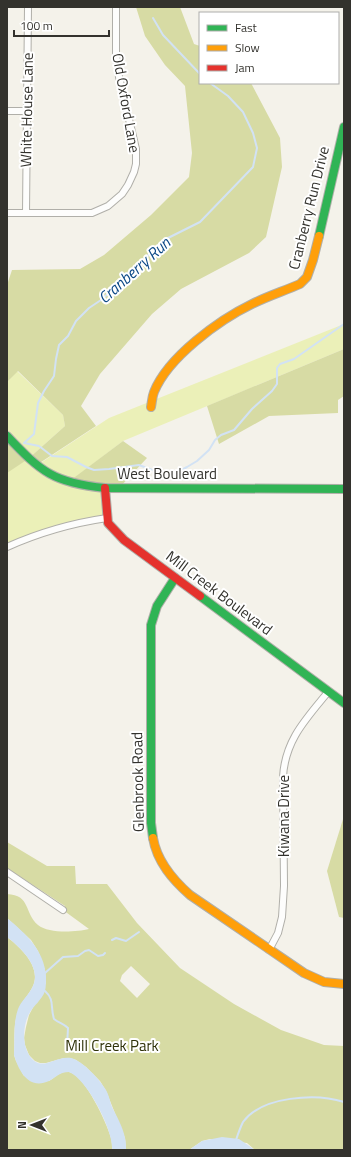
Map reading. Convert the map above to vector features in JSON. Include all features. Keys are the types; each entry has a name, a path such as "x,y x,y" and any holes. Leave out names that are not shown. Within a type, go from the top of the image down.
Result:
{"street":[{"name":"White House Lane","path":"26,213 28,7"},
{"name":"Old Oxford Lane","path":"7,213 83,213 98,211 117,199 128,186 133,176 136,164 136,149 119,77 116,54 116,7"},
{"path":"7,111 27,111"},
{"name":"Cranberry Run Drive","path":"151,407 152,396 162,378 178,358 198,339 243,308 300,284 307,277 313,260 344,128"},
{"name":"West Boulevard","path":"7,436 35,466 54,478 77,486 105,488 344,489"},
{"path":"7,547 24,539 48,532 92,520 107,518 105,488"},
{"name":"Mill Creek Boulevard","path":"107,518 108,523 124,540 344,703"},
{"name":"Glenbrook Road","path":"175,578 157,603 151,625 151,823 154,844 163,867 182,890 268,950 314,978 324,982 344,984"},
{"name":"Kiwana Drive","path":"268,950 278,933 282,917 284,886 283,778 285,760 289,746 297,732 328,692"},
{"path":"7,872 63,910"}],"green space":[{"path":"136,7 180,7 194,44 199,46 199,84 252,84 280,138 282,167 266,237 249,253 181,289 152,314 100,374 81,406 96,426 35,466 28,459 65,426 63,415 18,371 7,382 7,285 12,270 80,269 104,255 151,215 189,177 192,153 185,86 165,65 145,36"},
{"path":"344,324 344,349 123,441 68,483 105,488 107,518 91,520 7,547 7,382 17,371 63,415 65,426 28,459 36,466 109,418"},
{"path":"344,349 344,396 338,400 338,413 269,416 219,444 207,406"},
{"path":"7,436 28,459 7,473"},
{"path":"123,441 147,458 119,488 67,483"},
{"path":"344,816 344,918 339,917 327,871"},
{"name":"Mill Creek Park","path":"7,842 47,866 75,866 76,884 107,884 137,923 180,968 234,1004 281,1030 324,1045 344,1046 344,1150 255,1150 247,1143 210,1139 202,1141 189,1150 126,1150 125,1138 106,1091 100,1081 86,1067 70,1058 40,1063 35,1061 29,1055 24,1038 26,1027 29,1015 46,983 45,970 38,951 31,940 7,918 7,894 15,895 24,901 34,920 43,928 63,932 89,929 63,910 65,906 7,868","holes":["131,966 150,984 137,998 120,981 122,975"]},
{"path":"7,937 29,959 35,973 35,981 21,1004 16,1020 14,1055 16,1061 24,1076 49,1081 64,1072 69,1072 75,1075 88,1090 100,1111 111,1138 112,1150 7,1150"}],"water":[{"path":"7,918 33,943 42,958 45,967 45,991 29,1014 25,1024 24,1040 29,1055 38,1063 43,1064 59,1059 71,1058 81,1063 91,1071 107,1092 112,1107 123,1130 126,1141 126,1150 112,1150 109,1131 98,1106 84,1084 76,1077 69,1072 66,1072 49,1081 36,1083 26,1078 19,1068 14,1055 16,1014 19,1006 32,988 35,981 35,973 29,959 7,937"},
{"path":"222,1137 239,1139 255,1150 189,1150 202,1141"}],"waterway":[{"name":"Cranberry Run","path":"153,18 163,35 199,73"},
{"name":"Cranberry Run","path":"24,443 34,434 38,403 54,376 59,345 68,336 76,321 89,308 101,300 131,273 162,241 200,222 253,167 257,148 253,133 243,112 228,96 211,84"},
{"path":"24,443 39,446 52,456 67,457 94,470 139,465 163,474 176,473 197,461 209,450 215,440 221,435 234,430 252,409 272,391 277,384 277,368 280,364 294,359 344,324"},
{"path":"112,940 116,938 126,941 139,932"},
{"path":"45,973 63,957 78,956 89,950 98,956 105,953"},
{"path":"45,991 50,997 54,1019 68,1028 67,1047"},
{"path":"236,1140 243,1122 252,1113 276,1102 305,1098 332,1099 344,1102"}],"traffic: fast":[{"path":"319,236 344,127"},
{"path":"7,436 29,459 50,474 73,483 88,486 105,488 344,489"},
{"path":"153,838 151,823 151,625 157,606 175,578"},
{"path":"200,596 344,703"}],"traffic: slow":[{"path":"151,407 153,394 161,379 182,353 196,341 239,311 264,298 300,284 307,277 319,236"},
{"path":"153,838 162,863 172,877 190,895 304,973 324,982 344,984"}],"traffic: jam":[{"path":"105,488 108,523 124,540 200,596"}]}
